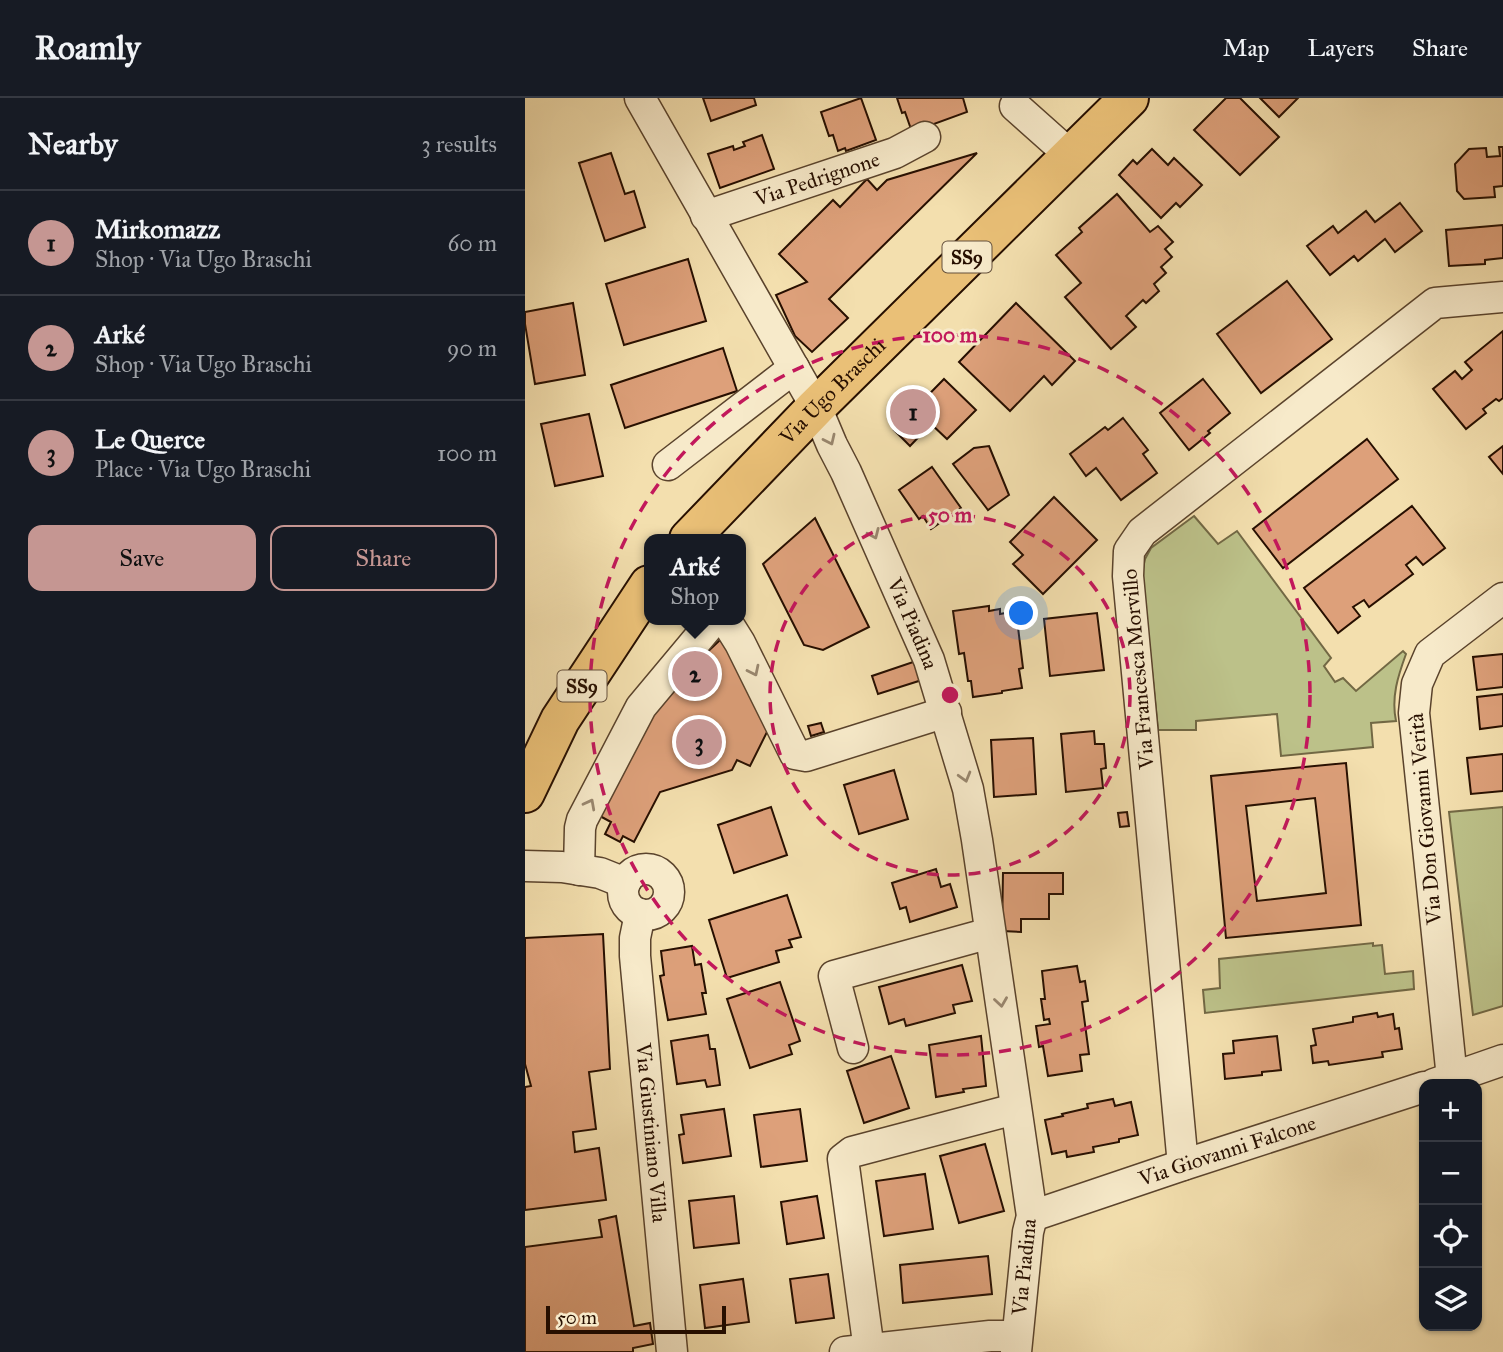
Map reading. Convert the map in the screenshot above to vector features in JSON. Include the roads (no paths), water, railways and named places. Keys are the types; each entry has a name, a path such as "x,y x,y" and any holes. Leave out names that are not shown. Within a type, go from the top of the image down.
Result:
{"main road":[{"name":"Via Ugo Braschi","path":"694,534 816,407 1129,98"},
{"name":"SS9","path":"525,793 560,720 644,593"}],"street":[{"path":"640,98 816,407"},
{"path":"1015,106 1070,155"},
{"name":"Via Pedrignone","path":"706,216 895,153 925,137"},
{"name":"Via Francesca Morvillo","path":"1183,1165 1128,576 1129,551 1142,533 1435,303 1503,297"},
{"path":"668,465 794,368"},
{"name":"Via Piadina","path":"816,407 929,660 968,789 1032,1216 1016,1344"},
{"name":"Via Don Giovanni Verità","path":"1437,1079 1414,713 1417,684 1430,654 1503,598"},
{"path":"579,870 582,820 641,707 709,625"},
{"path":"727,625 740,643 795,754 806,756 946,712"},
{"path":"525,866 562,867 600,873 625,883"},
{"path":"642,870 662,876 669,889 666,904 655,913 640,914 634,911 625,900 625,883 635,872 642,870"},
{"name":"Via Giustiniano Villa","path":"640,914 635,938 635,956 672,1352"},
{"path":"853,1048 834,976 990,933"},
{"name":"Via Giovanni Falcone","path":"1448,1079 1503,1060"},
{"name":"Via Giovanni Falcone","path":"1032,1216 1419,1089"},
{"path":"1015,1109 852,1152 843,1159 857,1351 990,1336 1016,1344"}],"place":[{"name":"Mirkomazz","path":"913,412"},
{"name":"Arké","path":"695,674"},
{"name":"Le Querce","path":"699,742"}]}
